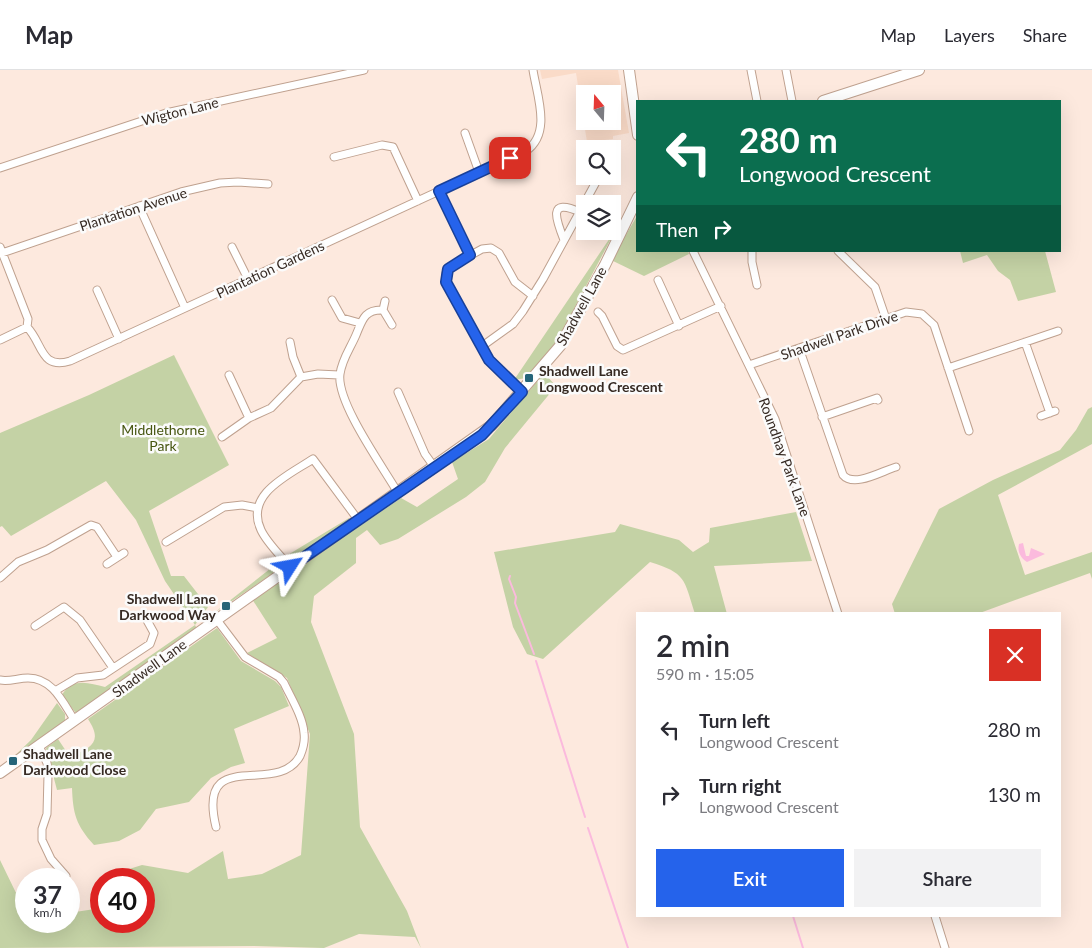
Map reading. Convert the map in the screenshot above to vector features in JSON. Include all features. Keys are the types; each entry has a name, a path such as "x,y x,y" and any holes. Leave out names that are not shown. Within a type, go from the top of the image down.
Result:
{"street":[{"name":"Wigton Lane","path":"0,168 166,113 364,70"},
{"name":"Plantation Gardens","path":"1,250 28,319 27,328 45,358 61,364 526,151 537,140 542,125 533,70"},
{"path":"629,70 636,121"},
{"path":"751,70 757,100"},
{"path":"786,70 792,100"},
{"path":"826,100 918,70"},
{"path":"465,133 479,172"},
{"path":"334,157 382,145 393,147 418,201"},
{"name":"Plantation Avenue","path":"1,250 181,192 220,183 268,184"},
{"path":"439,191 470,255"},
{"name":"Shadwell Lane","path":"0,773 76,721 290,567 482,435 522,392 560,346 605,265 636,201"},
{"path":"139,206 185,308"},
{"path":"564,240 555,218 556,212 566,206 576,210"},
{"path":"481,347 513,324 532,296 576,219"},
{"path":"232,247 248,279"},
{"path":"522,392 499,371 481,347 445,278 451,266 470,255 486,248 496,250 515,282 532,296"},
{"name":"Roundhay Park Lane","path":"694,252 775,420 837,612"},
{"path":"752,252 757,285"},
{"path":"839,252 874,287 886,319"},
{"path":"658,280 679,326"},
{"path":"97,290 119,339"},
{"path":"332,300 342,318 360,323"},
{"path":"385,300 383,310 392,325"},
{"path":"598,312 602,316 616,346 623,350 721,306"},
{"path":"383,310 367,313 360,323 343,360 339,375 343,395 351,415 398,493"},
{"name":"Shadwell Park Drive","path":"749,365 886,319 914,312 929,319 934,325 969,432"},
{"path":"0,340 27,328"},
{"path":"948,368 1058,331"},
{"path":"290,342 301,377"},
{"path":"1025,342 1052,412 1042,416"},
{"path":"799,348 845,478 856,481 896,466"},
{"path":"222,437 249,418 271,408 301,377 318,374 339,375"},
{"path":"229,375 249,418"},
{"path":"398,392 425,454 435,468"},
{"path":"822,417 877,398 878,400"},
{"path":"290,567 262,531 258,522 258,508 265,493 272,486 313,459 358,521"},
{"path":"166,542 224,507 242,505 258,508"},
{"path":"0,578 18,562 47,550 91,524 97,527 117,558"},
{"path":"107,564 124,553"},
{"path":"36,626 64,607 80,620 113,668"},
{"path":"55,691 77,678 95,678 113,668 152,640 153,629 144,615"},
{"path":"216,827 211,808 212,796 218,787 233,776 266,775 289,769 301,753 304,732 284,683 279,677 245,657 217,620"},
{"path":"0,680 36,679 55,691 76,721"},
{"path":"39,746 47,763 48,775 47,814 42,829 42,840 51,859 59,868"},
{"path":"935,917 945,948"}],"shaded area":[{"path":"540,70 618,70 621,85 578,85 576,73 542,79"},
{"path":"621,87 629,133 613,136 613,139 587,140 585,130 621,130"},
{"path":"1023,543 1026,556 1029,556 1031,548 1045,554 1027,562 1021,557 1019,552 1019,544"}],"green space":[{"path":"636,218 636,252 688,252 689,254 644,276 611,260"},
{"path":"610,240 553,349 526,378 514,380"},
{"path":"960,252 1045,252 1056,292 1018,301 1010,280 998,271 987,255 963,263"},
{"name":"Middlethorne Park","path":"174,355 229,465 149,511 171,576 184,576 208,607 195,625 165,581 136,520 106,481 11,536 2,526 0,527 0,433 89,395"},
{"path":"544,373 556,386 505,448 485,482 466,497 398,539 380,545 367,530 356,538 356,563 314,596 311,622 354,734 360,827 407,911 421,948 415,937 359,934 324,948 254,946 0,948 0,860 15,891 15,933 80,933 80,911 90,910 90,933 155,933 155,868 132,868 142,865 188,873 223,851 228,879 262,874 301,855 310,734 287,678 247,653 277,638 252,599 401,498 417,507 458,479 452,462 489,439"},
{"path":"1092,407 1092,444 998,495 1025,575 1092,552 1092,579 1090,573 983,612 894,612 892,604 939,509 993,480 1060,450 1076,430 1088,409"},
{"path":"796,512 812,561 714,566 726,612 694,612 682,579 671,570 650,562 543,659 527,654 513,627 494,552 615,532 620,524 679,540 693,552 709,542 710,528"},
{"path":"349,518 350,520 295,558 286,556"},
{"path":"280,561 280,566 275,572 214,613"},
{"path":"195,625 197,629 78,712 75,712 62,695 66,689 81,683 105,687"},
{"path":"217,628 241,661 275,681 281,687 289,706 234,729 245,763 231,767 211,778 189,802 156,809 140,830 119,841 94,845 79,825 73,805 72,788 57,790 46,748 58,739 70,757 89,747 93,743 95,733 88,719"},
{"path":"57,703 65,714 65,722 7,763 31,740"}],"waterway":[{"path":"510,576 509,579 516,597 515,603 534,654"},
{"path":"536,661 585,817"},
{"path":"588,828 628,948"},
{"path":"793,917 803,948"}],"place":[{"name":"Shadwell Lane Longwood Crescent","path":"529,378"},
{"name":"Shadwell Lane Darkwood Way","path":"226,606"},
{"name":"Shadwell Lane Darkwood Close","path":"13,761"}],"route":[{"path":"290,567 482,435 522,392 489,360 446,282 445,278 448,269 470,255 439,191 510,158"}]}
